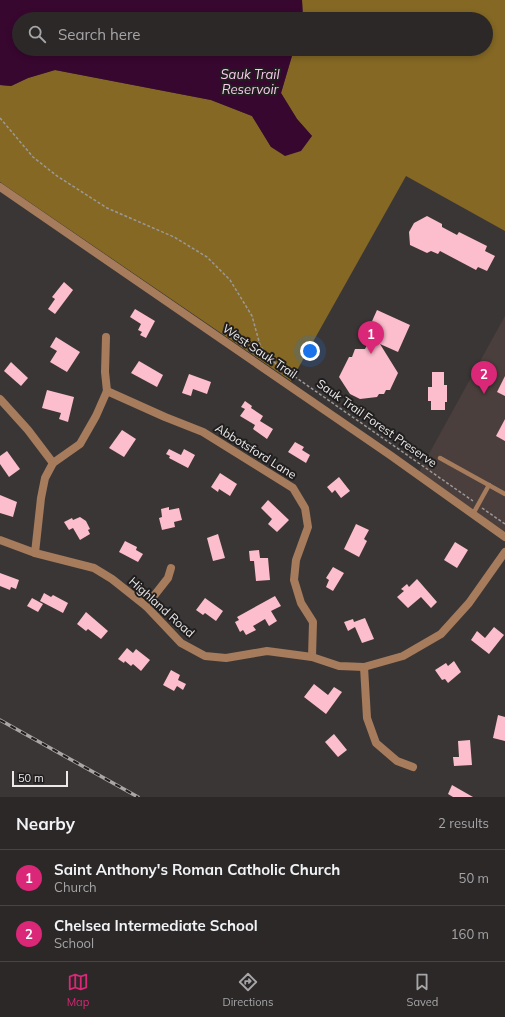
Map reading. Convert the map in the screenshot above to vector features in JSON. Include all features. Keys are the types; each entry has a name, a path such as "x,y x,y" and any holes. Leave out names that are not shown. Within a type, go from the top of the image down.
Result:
{"street":[{"name":"West Sauk Trail","path":"0,187 386,452 505,537"},
{"path":"36,553 41,498 45,478 52,463 80,444 96,416 107,391 105,372 106,337"},
{"name":"Abbotsford Lane","path":"107,391 203,432 293,488 305,508 308,526 296,560 294,580 301,602 313,622 312,657"},
{"path":"0,399 28,430 52,463"},
{"name":"Highland Road","path":"0,540 36,553 94,568 112,579 146,606 181,643 205,656 226,658 267,651 312,657 339,666 364,667 404,656 441,634 469,603 505,552"},
{"path":"146,606 168,578 171,568"},
{"path":"364,667 367,718 376,743 397,761 413,767"}],"lane":[{"path":"440,458 505,494"},
{"path":"473,514 489,485"}],"path":[{"name":"Sauk Trail Forest Preserve","path":"0,118 32,157 57,176 107,208 174,237 206,257 230,280 252,316 260,345 268,358 505,524"}],"shaded area":[{"path":"302,0 505,0 505,231 406,176 291,381 0,182 0,85 11,86 28,78 55,70 211,100 252,116 271,147 312,136 297,119 281,93 292,56 493,56 493,12 303,12"},
{"path":"505,316 505,532 419,472"}],"water":[{"name":"Sauk Trail Reservoir","path":"0,0 302,0 303,12 12,12 12,56 292,56 281,93 297,119 312,136 301,151 285,156 271,147 252,116 211,100 55,70 28,78 11,86 0,85"}],"building":[{"path":"427,216 442,224 442,227 457,235 459,232 487,246 485,251 495,256 487,271 478,267 476,270 440,251 438,254 431,251 427,253 410,245 409,232 414,223"},
{"path":"64,282 73,290 55,314 48,309 55,299 52,297"},
{"path":"135,309 155,321 146,338 140,335 142,332 138,330 141,324 130,317"},
{"path":"377,310 410,325 398,352 380,344 398,373 390,390 386,390 384,394 379,394 377,397 360,399 350,394 339,377 349,357 352,357 355,349 365,349 370,339 365,337"},
{"path":"56,337 80,352 67,372 50,362 57,351 50,347"},
{"path":"139,361 163,375 157,387 131,373"},
{"path":"11,362 28,378 21,386 4,371"},
{"path":"432,372 444,372 444,385 447,385 447,402 445,402 445,410 431,410 431,401 428,401 428,387 432,387"},
{"path":"189,374 211,382 207,394 193,389 191,396 182,393"},
{"path":"505,376 505,396 497,392"},
{"path":"47,390 74,397 68,422 59,419 61,413 42,408"},
{"path":"245,401 252,406 251,408 263,416 260,421 273,429 267,439 253,429 255,425 240,416 245,409 241,407"},
{"path":"505,419 505,441 496,436"},
{"path":"122,430 136,439 124,457 109,448"},
{"path":"295,442 304,447 302,450 310,455 306,463 288,452"},
{"path":"169,449 181,455 184,449 195,455 188,468 169,458 170,456 166,454"},
{"path":"7,451 20,469 9,477 0,464 0,456"},
{"path":"220,473 237,484 230,496 219,489 218,492 211,487"},
{"path":"339,477 350,491 341,498 335,490 332,493 327,487"},
{"path":"0,495 17,502 13,517 0,513"},
{"path":"268,500 289,520 277,532 268,524 272,519 261,508"},
{"path":"169,507 169,510 179,508 182,520 174,522 175,527 162,530 159,518 162,517 161,509"},
{"path":"80,517 86,521 90,529 88,530 90,534 80,540 73,528 69,530 64,522 72,518 73,520"},
{"path":"356,524 369,530 364,539 367,541 359,557 344,549"},
{"path":"218,534 225,558 213,561 207,538"},
{"path":"125,541 137,547 136,550 143,554 138,562 119,552"},
{"path":"455,542 468,550 457,568 444,560"},
{"path":"259,550 260,558 268,558 270,580 256,581 254,561 250,561 249,551"},
{"path":"333,567 344,573 333,591 326,587 329,580 326,578"},
{"path":"0,573 19,580 16,589 11,587 10,590 0,586"},
{"path":"417,579 437,602 431,608 421,597 408,608 397,597 404,591 401,589 407,584 409,587"},
{"path":"44,593 51,597 53,595 68,603 63,613 40,601"},
{"path":"275,596 281,606 271,611 277,621 269,626 265,619 253,626 256,630 246,635 243,630 240,632 235,622 239,620 237,617"},
{"path":"32,598 43,604 38,612 27,606"},
{"path":"205,598 223,611 216,621 205,613 203,615 196,610"},
{"path":"86,612 108,631 101,639 88,629 86,631 77,624"},
{"path":"365,618 374,639 362,643 355,627 348,631 344,622 353,619 354,622"},
{"path":"494,627 504,635 489,654 471,640 477,631 485,638"},
{"path":"127,648 133,653 136,649 150,660 141,671 133,664 131,666 125,661 124,663 118,659"},
{"path":"454,661 461,672 448,683 445,679 442,680 435,670 446,663 448,666"},
{"path":"171,670 180,675 178,680 186,684 183,690 177,686 174,691 163,685"},
{"path":"314,684 328,695 334,687 342,692 326,714 304,697"},
{"path":"498,715 505,717 505,741 493,738"},
{"path":"334,734 347,750 338,757 325,742"},
{"path":"470,740 472,765 454,766 453,757 459,757 458,741"},
{"path":"452,785 473,797 453,797 448,794"}],"railway":[{"path":"0,720 138,797"}],"place":[{"name":"Saint Anthony's Roman Catholic Church","path":"371,354"},
{"name":"Chelsea Intermediate School","path":"484,394"}]}
